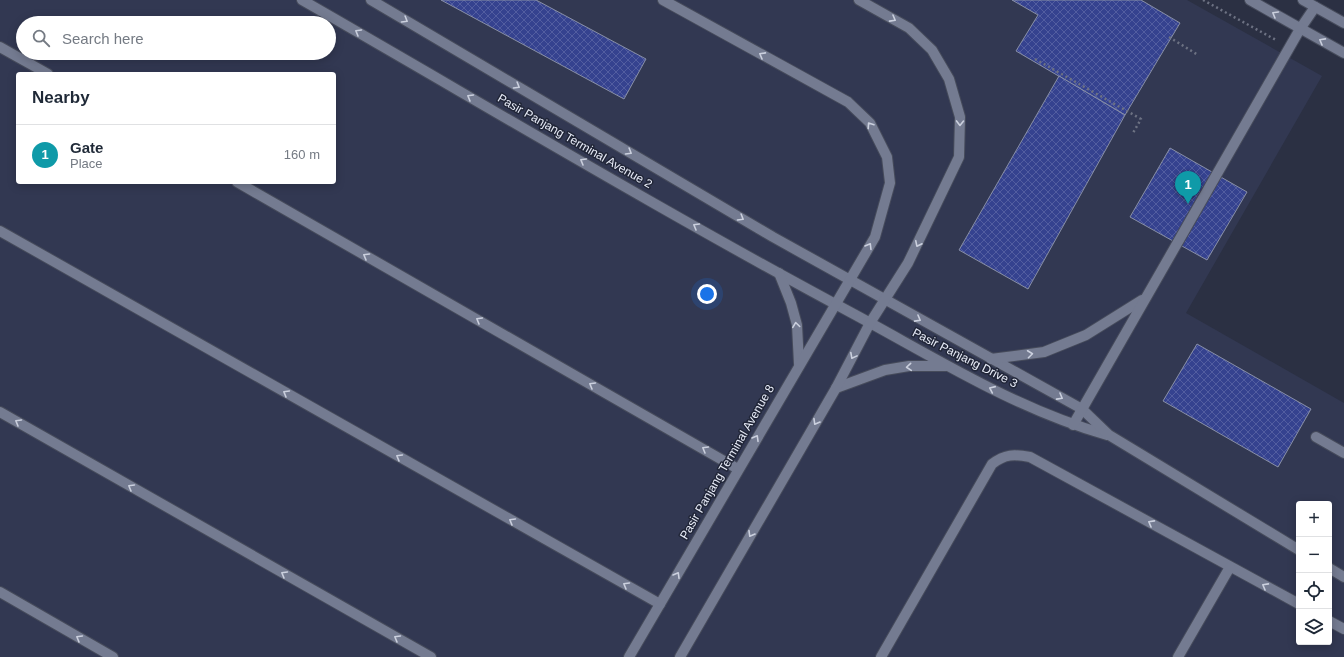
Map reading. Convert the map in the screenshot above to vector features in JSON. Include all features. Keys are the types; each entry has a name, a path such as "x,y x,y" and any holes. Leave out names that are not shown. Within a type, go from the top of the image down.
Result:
{"street":[{"name":"Pasir Panjang Terminal Avenue 2","path":"302,0 330,16"},
{"name":"Pasir Panjang Terminal Avenue 2","path":"371,0 849,280"},
{"name":"Pasir Panjang Terminal Avenue 8","path":"629,657 834,304 875,237 890,183 887,157 870,123 848,102 663,0"},
{"path":"680,657 836,388 870,323 908,263 959,157 960,117 949,79 932,50 909,28 859,0"},
{"path":"1250,0 1344,53"},
{"path":"1303,0 1344,23"},
{"path":"1073,425 1300,28 1315,7"},
{"name":"Pasir Panjang Terminal Avenue 2","path":"336,20 834,304"},
{"path":"0,47 16,56"},
{"path":"23,60 44,72"},
{"path":"240,184 738,469"},
{"path":"0,231 660,604"},
{"path":"778,273 791,303 797,325 799,364"},
{"name":"Pasir Panjang Drive 3","path":"849,280 1082,409 1109,435 1296,548"},
{"path":"991,359 1044,352 1086,335 1144,299"},
{"name":"Pasir Panjang Drive 3","path":"834,304 975,381 1073,425 1109,435"},
{"path":"836,388 885,370 909,366 948,366"},
{"path":"0,412 431,657"},
{"path":"1316,437 1344,453"},
{"path":"881,657 992,464 1001,457 1013,454 1030,457 1296,602"},
{"path":"1178,657 1230,567"},
{"path":"1332,570 1344,577"},
{"path":"0,592 113,657"},
{"path":"1332,623 1344,629"}],"path":[{"path":"1203,0 1290,47"},
{"path":"1169,37 1198,55"},
{"path":"1035,58 1141,119 1133,133"}],"shaded area":[{"path":"0,0 1187,0 1322,76 1186,313 1344,403 1344,657 0,657"}],"building":[{"path":"441,0 536,0 646,59 624,99"},
{"path":"1012,0 1141,0 1180,23 1125,115 1016,51 1038,15"},
{"path":"1059,76 1125,115 1028,289 959,250"},
{"path":"1170,148 1247,192 1207,260 1130,217"},
{"path":"1197,344 1311,409 1278,467 1163,401"}],"place":[{"name":"Gate","path":"1188,204"}]}
